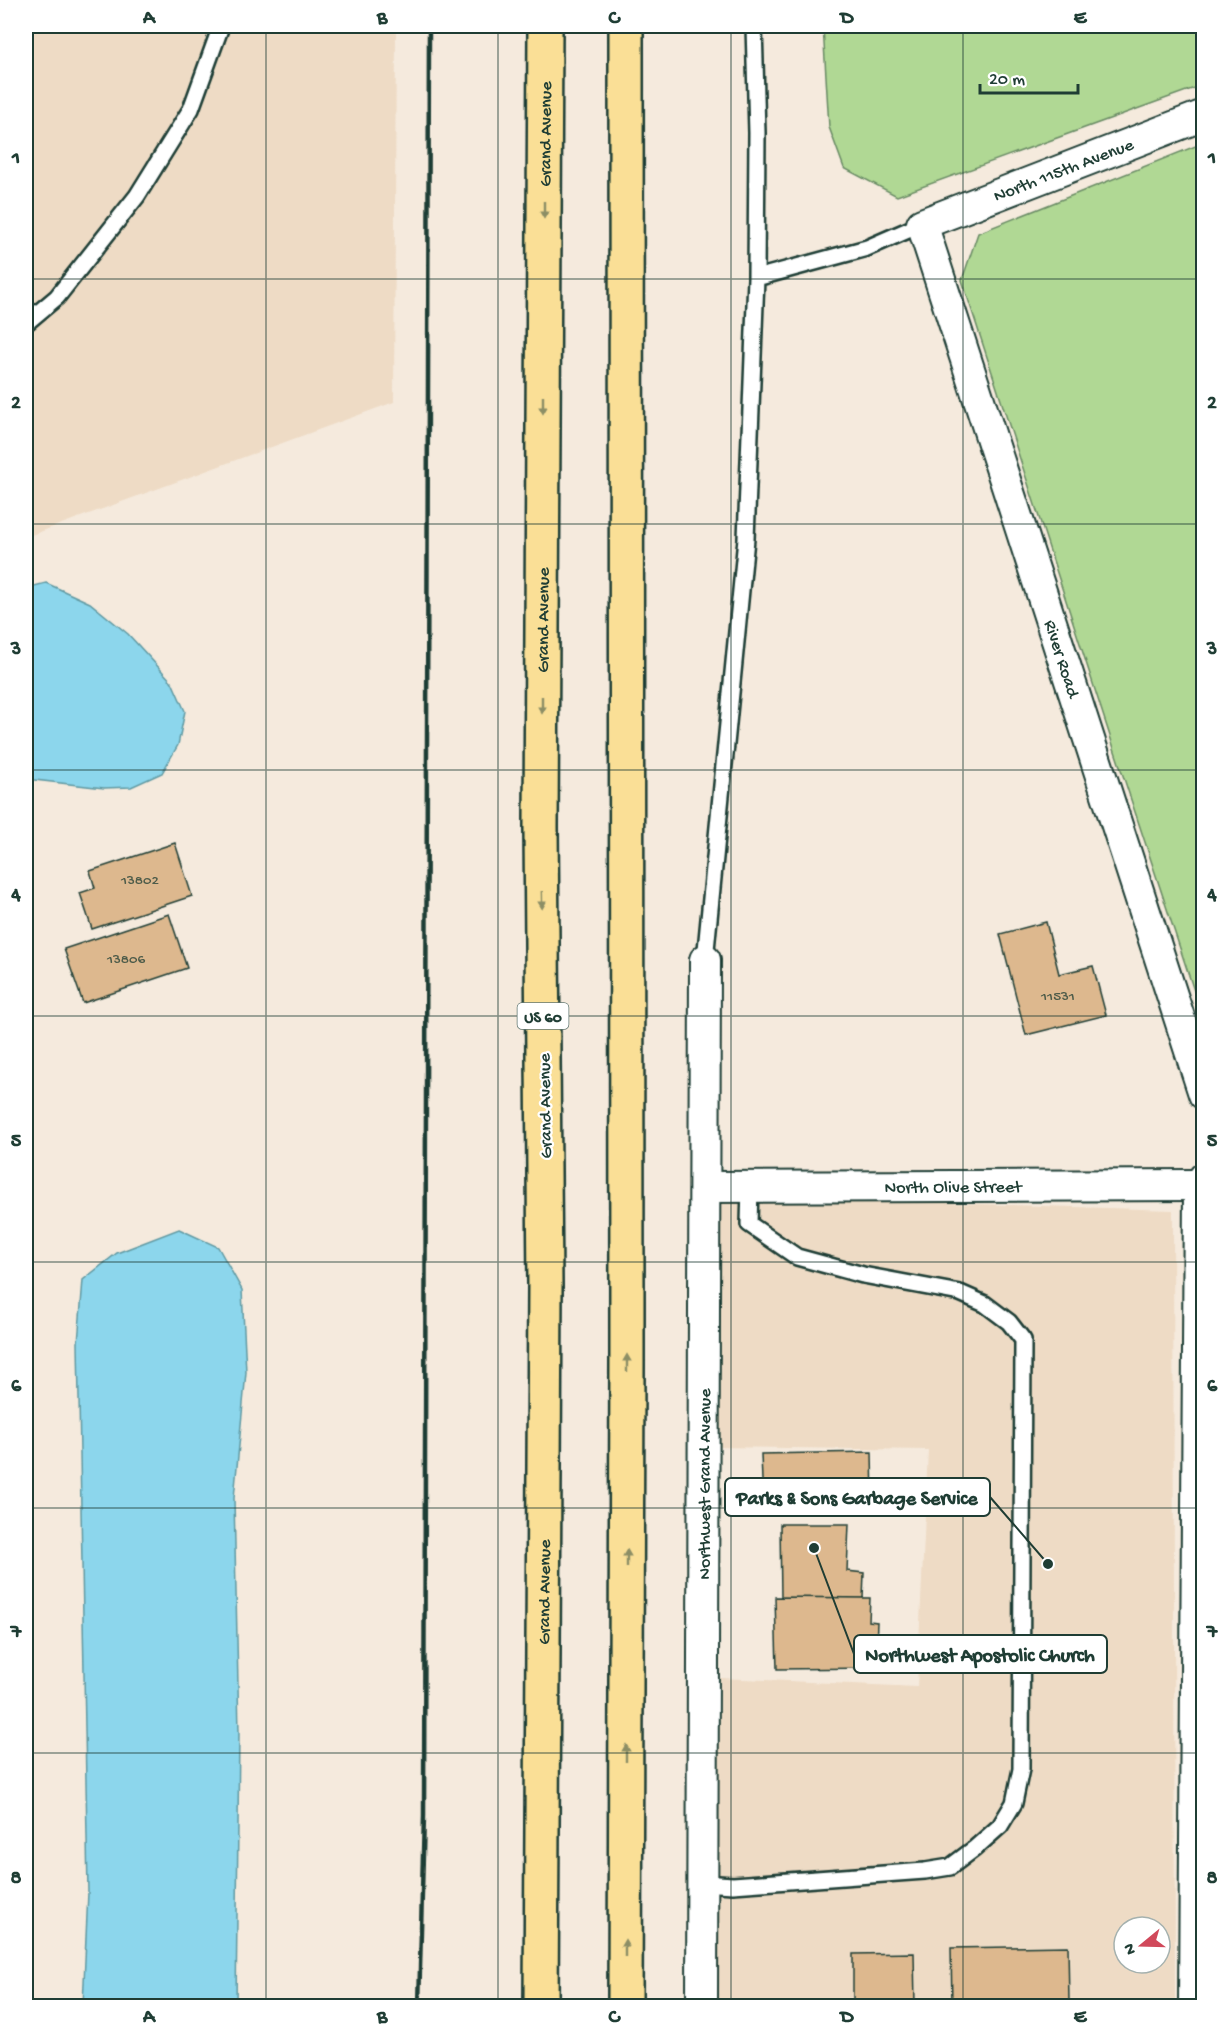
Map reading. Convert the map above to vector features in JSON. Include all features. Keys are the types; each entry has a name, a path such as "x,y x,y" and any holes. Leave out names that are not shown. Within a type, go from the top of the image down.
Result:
{"highway":[{"name":"Grand Avenue","path":"541,2007 545,1286 541,828 545,26"},
{"path":"625,2007 626,26"}],"street":[{"name":"North 115th Avenue","path":"922,224 1203,115"},
{"name":"River Road","path":"922,224 1203,1094"},
{"name":"Northwest Grand Avenue","path":"702,2007 705,960"},
{"name":"North Olive Street","path":"705,1187 1201,1181"},
{"path":"1194,2007 1201,1181"}],"lane":[{"path":"26,323 57,297 137,196 190,109 221,26"},
{"path":"705,960 746,539 756,278 757,133 754,26"},
{"path":"756,278 867,248 922,224"},
{"path":"703,1883 733,1885 950,1867 1000,1826 1014,1803 1021,1770 1023,1340 1009,1322 986,1304 960,1293 863,1275 797,1257 749,1224 750,1186"}],"shaded area":[{"path":"26,26 396,26 394,402 26,537"},
{"path":"719,1196 1173,1210 1175,2006 715,2006 720,1678 917,1687 928,1450 714,1447"}],"green space":[{"path":"823,26 1203,26 1203,85 897,196 844,168 829,127"},
{"path":"1203,143 1203,1018 962,280 978,233"}],"water":[{"path":"46,583 90,603 128,634 172,682 185,711 178,745 162,773 131,787 104,788 26,779 26,588"},
{"path":"179,1229 218,1247 242,1290 246,1372 234,1498 239,1733 236,2006 83,2006 88,1892 78,1343 83,1280 117,1253"}],"building":[{"path":"175,843 192,896 92,929 80,893 95,888 90,871"},
{"path":"169,914 187,968 83,1003 64,949"},
{"path":"1046,922 1059,974 1093,966 1106,1015 1026,1035 1000,934"},
{"path":"872,1452 873,1503 763,1506 761,1454"},
{"path":"780,1524 849,1524 847,1571 864,1573 863,1598 781,1597"},
{"path":"775,1597 870,1598 869,1621 877,1622 875,1668 777,1669"},
{"path":"1068,1946 1069,2003 952,2004 951,1948"},
{"path":"914,1953 915,2006 853,2006 853,1954"}],"railway":[{"path":"419,2006 424,1816 429,26"}],"place":[{"name":"Northwest Apostolic Church","path":"814,1548"},
{"name":"Parks & Sons Garbage Service","path":"1048,1564"}]}
